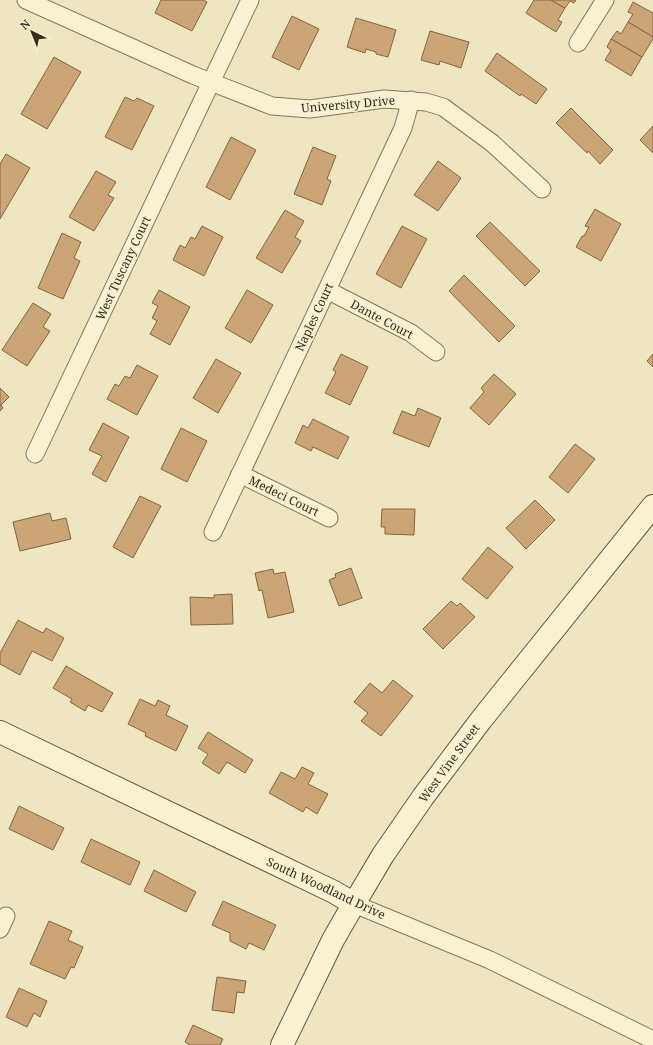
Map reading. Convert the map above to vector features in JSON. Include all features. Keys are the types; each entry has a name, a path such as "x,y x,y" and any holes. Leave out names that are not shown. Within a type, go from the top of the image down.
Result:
{"main road":[{"name":"West Vine Street","path":"282,1045 333,940 383,855 419,803 481,720 653,506"},
{"name":"South Woodland Drive","path":"0,732 334,892 354,904"}],"street":[{"name":"University Drive","path":"26,0 193,75 272,106 310,109 384,99 426,102 443,107 492,143 542,189"},
{"name":"West Tuscany Court","path":"35,454 250,0"},
{"path":"578,43 605,0"},
{"name":"Naples Court","path":"213,532 403,128 411,100"},
{"name":"Dante Court","path":"327,290 411,333 436,352"},
{"name":"Medeci Court","path":"240,474 329,518"},
{"name":"South Woodland Drive","path":"354,904 490,960 653,1040"}],"building":[{"path":"161,0 203,0 207,2 192,31 155,13"},
{"path":"534,0 551,0 565,8 558,20 562,22 556,32 526,13"},
{"path":"551,0 576,0 574,3 570,1 565,8"},
{"path":"633,2 653,13 653,37 628,22 633,14 628,12"},
{"path":"292,16 319,29 299,70 272,57"},
{"path":"356,18 396,30 388,57 376,54 376,52 366,49 365,53 347,47"},
{"path":"628,22 653,37 642,57 611,39 617,31 621,34"},
{"path":"430,31 469,42 461,68 440,61 439,65 421,60"},
{"path":"611,39 642,57 631,76 605,60 611,50 607,47"},
{"path":"497,53 547,89 536,104 521,94 520,96 485,71"},
{"path":"54,57 81,72 47,129 21,114"},
{"path":"125,97 134,101 137,98 154,106 132,150 105,137"},
{"path":"571,108 613,150 600,164 588,151 587,153 556,123"},
{"path":"653,126 653,153 640,140"},
{"path":"231,137 256,150 230,200 206,187"},
{"path":"313,147 336,156 327,179 331,181 322,205 294,194"},
{"path":"6,154 30,168 0,219 0,164"},
{"path":"438,161 461,178 438,211 414,195"},
{"path":"96,171 116,182 108,195 114,198 94,231 69,217"},
{"path":"595,209 621,224 601,261 576,247 589,227 585,226"},
{"path":"285,210 304,221 295,237 301,241 282,273 256,258"},
{"path":"490,222 540,271 525,286 476,236"},
{"path":"202,226 223,237 204,276 173,260 180,245 185,248 191,237 195,239"},
{"path":"402,226 427,239 401,288 376,274"},
{"path":"62,233 81,242 74,258 80,261 63,299 38,288"},
{"path":"464,275 515,326 499,342 449,291"},
{"path":"159,290 190,307 170,345 150,334 157,321 152,318 158,306 152,303"},
{"path":"247,290 273,305 251,343 225,328"},
{"path":"33,303 51,314 43,327 50,331 27,366 2,350"},
{"path":"341,354 368,367 350,405 325,393 336,372 333,370"},
{"path":"653,354 653,367 647,361"},
{"path":"216,359 241,373 218,413 193,398"},
{"path":"137,365 158,376 137,415 107,399 115,384 119,386 125,376 130,378"},
{"path":"494,374 516,394 489,425 470,408 484,392 481,388"},
{"path":"0,388 9,397 1,405 3,408 0,411"},
{"path":"418,408 441,418 429,447 393,433 402,411 415,416"},
{"path":"313,419 349,437 338,459 313,447 311,451 295,443 303,425 308,428"},
{"path":"103,423 129,437 106,482 92,474 102,456 89,450"},
{"path":"181,428 207,441 187,482 161,469"},
{"path":"575,444 595,459 568,493 549,477"},
{"path":"140,496 161,506 133,558 113,547"},
{"path":"535,500 555,520 526,549 506,528"},
{"path":"382,509 415,509 414,535 385,534 385,527 381,527"},
{"path":"50,513 52,521 66,518 71,539 20,551 13,522"},
{"path":"488,547 513,567 487,599 462,579"},
{"path":"351,568 362,598 339,606 329,580 336,577 335,574"},
{"path":"273,569 274,574 285,572 294,612 268,618 262,590 259,591 255,573"},
{"path":"232,594 233,624 191,625 190,597 214,598 214,595"},
{"path":"451,601 457,606 460,603 475,617 443,649 423,629"},
{"path":"18,620 43,633 46,628 64,638 52,661 32,651 20,675 0,664 0,653"},
{"path":"66,666 113,693 102,712 88,705 85,711 70,702 72,699 53,688"},
{"path":"393,680 413,696 381,736 361,721 368,713 354,702 370,683 382,693"},
{"path":"140,699 155,706 158,700 170,706 166,715 188,726 176,751 145,736 146,733 128,724"},
{"path":"208,732 253,760 245,773 227,762 219,774 202,763 208,754 198,748"},
{"path":"302,767 314,773 308,784 328,794 317,814 306,807 303,812 269,793 281,772 295,779"},
{"path":"19,806 64,828 53,850 9,829"},
{"path":"91,839 140,862 130,885 81,862"},
{"path":"154,870 196,892 186,912 144,891"},
{"path":"223,901 276,925 264,950 249,943 246,949 230,941 230,933 212,925"},
{"path":"49,921 72,931 68,940 83,947 74,968 71,967 65,979 30,964"},
{"path":"217,977 246,981 244,993 237,992 234,1013 212,1010"},
{"path":"19,988 47,1001 40,1017 34,1013 27,1027 6,1017"},
{"path":"193,1025 223,1039 220,1045 190,1045 185,1042"}]}
